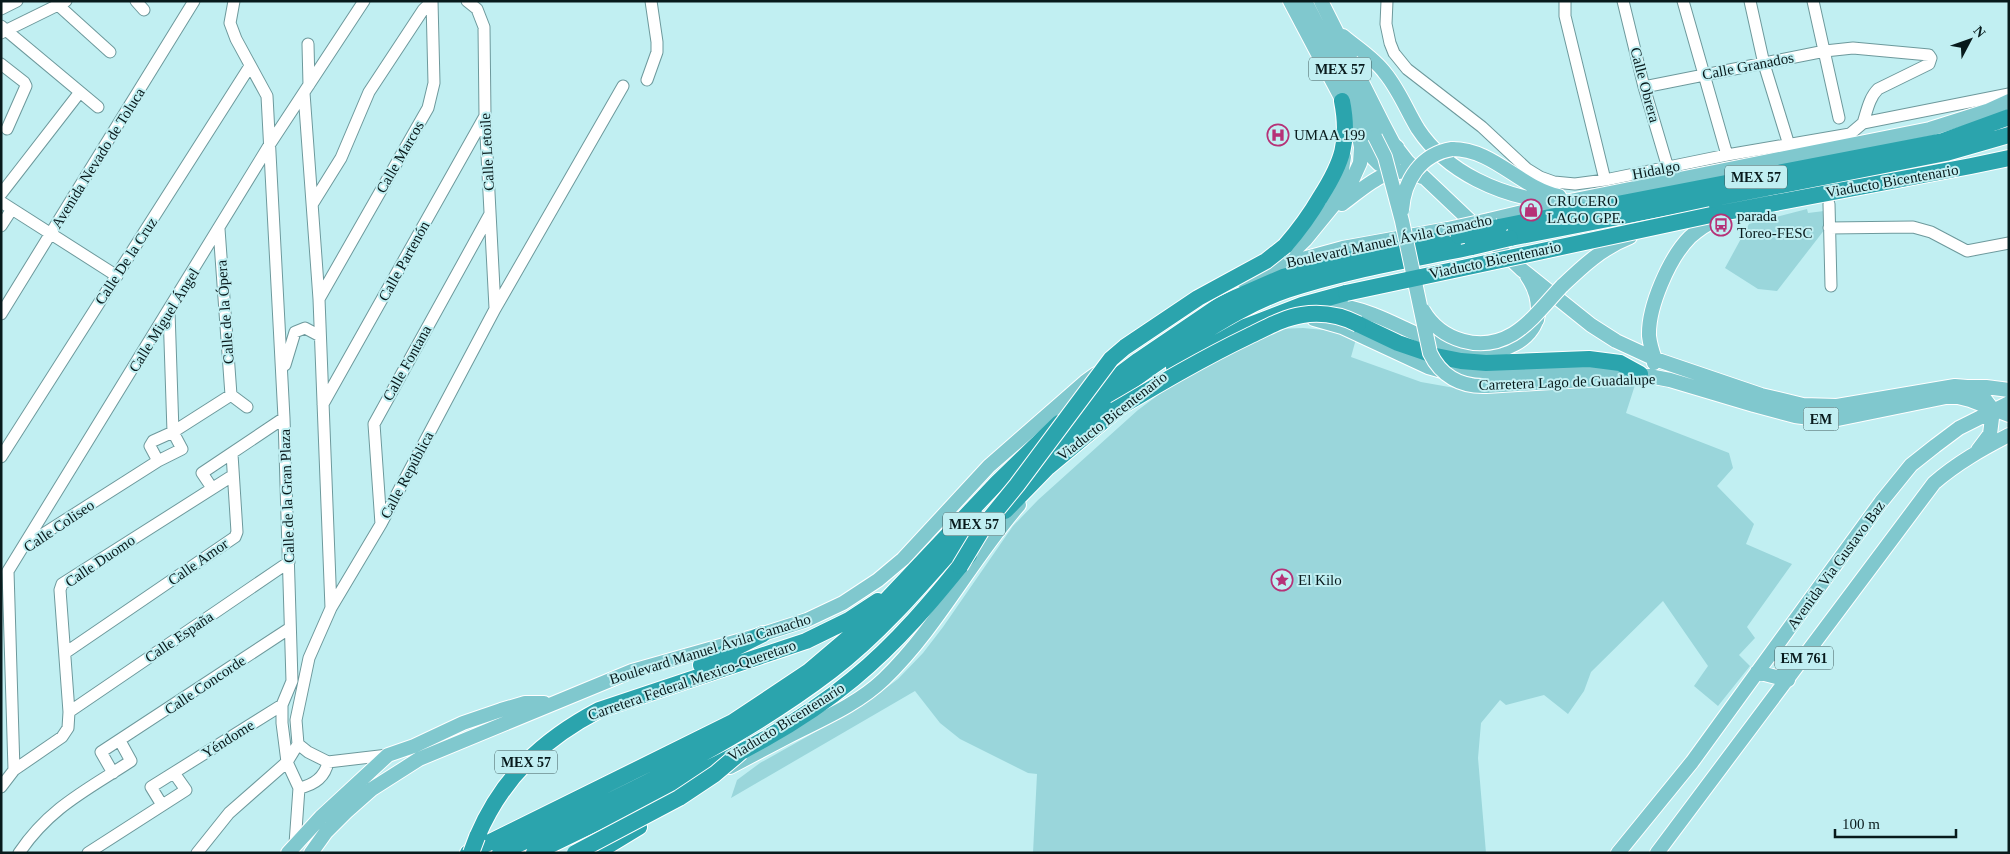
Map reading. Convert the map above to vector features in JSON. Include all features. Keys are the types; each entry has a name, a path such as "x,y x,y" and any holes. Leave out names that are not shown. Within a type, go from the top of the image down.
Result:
{"highway":[{"path":"960,566 986,523 1017,485 1111,359 1125,347 1198,298 1266,261 1283,256 1313,211 1335,173 1344,148 1346,125 1342,101"},
{"name":"MEX 57","path":"1500,228 1943,141 1995,124 2009,117"},
{"name":"MEX 57","path":"1453,233 1500,228 1946,153 2009,135"},
{"name":"Viaducto Bicentenario","path":"534,853 741,752 807,713 852,680 897,640 998,518 1048,467 1115,410 1173,368 1245,327 1302,305 1346,293 2009,158"},
{"path":"1313,211 1336,190"},
{"name":"Boulevard Manuel Ávila Camacho","path":"500,853 604,804 716,747 769,715 832,670 868,639 927,577 1007,487 1050,448 1103,402 1146,369 1228,317 1286,290 1351,272 1472,247 1500,228"},
{"name":"Boulevard Manuel Ávila Camacho","path":"469,853 733,722 784,690 824,660 861,628 997,483 1046,434 1094,392 1220,305 1283,277 1453,233"},
{"path":"1115,410 1214,354 1293,317 1312,314 1330,315 1358,324 1385,338 1436,356 1473,362 1589,358 1620,363 1645,375"},
{"name":"Carretera Federal Mexico-Queretaro","path":"469,853 488,811 504,787 546,743 576,722 599,710 806,641 849,620 904,583"},
{"path":"599,710 640,688 712,661 763,634"},
{"path":"575,853 680,798 715,774 741,752"},
{"path":"596,853 694,795 729,768"}],"main road":[{"path":"1290,1 1356,127 1379,164 1386,166 1393,163 1398,154 1397,147"},
{"name":"Carretera Lago de Guadalupe","path":"1304,1 1376,138 1390,175 1402,221 1428,346 1437,366 1448,376 1462,384 1486,386 1645,375 1670,380 1754,406 1796,416 1946,397 1963,392 1993,410 2009,416"},
{"name":"Carretera Lago de Guadalupe","path":"1324,3 1383,124 1407,161 1525,264 1590,325 1616,341 1655,359 1761,395 1803,405 1818,413"},
{"path":"1338,32 1376,63 1387,75 1424,138 1448,162 1470,176 1499,189 1531,198 1560,203"},
{"name":"Boulevard Manuel Ávila Camacho","path":"1500,228 1560,203 1930,129 1987,111 2009,101"},
{"path":"1283,256 1330,211 1350,185 1358,170 1361,148 1356,127"},
{"path":"1283,256 1336,190 1344,168 1344,148"},
{"path":"1402,221 1404,197 1413,173 1427,158 1439,152 1452,149 1470,150 1483,155 1545,192 1582,199"},
{"name":"MEX 57","path":"1630,237 1714,218 2009,162"},
{"path":"1330,211 1377,178 1388,173 1413,174 1430,183"},
{"path":"1284,316 1304,317 1332,324 1428,367 1449,373 1476,375 1621,369 1645,375 1655,359 1649,330 1653,310 1662,284 1685,243 1714,218"},
{"name":"Boulevard Manuel Ávila Camacho","path":"311,853 326,832 372,789 419,759 632,671 807,620 843,603 878,580 903,559 989,466 1085,382 1214,296 1283,256 1453,233"},
{"path":"548,853 729,768 829,716 883,680 935,619 1004,522 1037,486 1144,393 1237,337 1284,316 1322,304 1484,268 1525,264 1630,237"},
{"path":"1420,305 1429,319 1448,335 1471,343 1488,343 1504,338 1520,329 1562,286 1597,255 1614,244 1630,237"},
{"path":"1504,361 1518,352 1528,342 1535,330 1538,316 1537,301 1525,264"},
{"path":"1322,304 1362,310 1456,349 1474,353 1492,352 1514,345 1532,330 1538,316"},
{"name":"EM","path":"1963,392 1986,387 2009,390"},
{"path":"1959,428 1964,421 1965,413 1963,392"},
{"name":"Avenida Via Gustavo Baz","path":"1618,853 1692,762 1881,502 1911,465 1959,428 2009,403"},
{"path":"1978,450 1990,434 1993,410"},
{"name":"Avenida Via Gustavo Baz","path":"1658,853 1720,766 1788,680 1917,503 1934,483 1953,467 1978,450 2009,435"},
{"path":"1777,645 1788,680"},
{"path":"1757,672 1788,680"},
{"path":"292,848 321,817 388,755 414,746 463,723 525,703 552,703"}],"street":[{"path":"1,9 17,1"},
{"name":"Avenida Nevado de Toluca","path":"1,314 194,1"},
{"name":"Calle de la Gran Plaza","path":"234,1 230,23 236,39 267,96 284,418 292,680 282,706 282,723 287,762 299,788 292,848"},
{"name":"Calle Miguel Ángel","path":"24,547 270,144 364,1"},
{"path":"313,203 341,158 369,92 423,10 432,1"},
{"name":"Calle Marcos","path":"319,299 428,108 434,83 432,1"},
{"path":"647,80 657,47 651,1"},
{"name":"Hidalgo","path":"1387,1 1387,33 1394,53 1414,76 1482,127 1527,169 1540,177 1560,184 1604,180 1727,155 1850,134 1863,123 2009,94"},
{"path":"1565,1 1565,16 1604,180"},
{"name":"Calle Obrera","path":"1623,1 1644,87 1668,168"},
{"path":"1683,1 1727,155"},
{"path":"1750,1 1764,64 1789,145"},
{"path":"1814,1 1839,118"},
{"path":"98,107 3,30 62,3 110,52"},
{"name":"Calle Letoile","path":"474,4 484,26 485,116 495,309"},
{"path":"308,44 307,89 319,299 331,608"},
{"name":"Calle Granados","path":"1644,87 1825,51 1853,48 1925,54 1931,58 1929,64 1878,89 1870,99 1863,123"},
{"path":"1,64 24,82 26,86 7,129"},
{"name":"Calle De la Cruz","path":"1,456 250,66"},
{"name":"Calle República","path":"298,744 296,720 309,658 331,608 381,524 495,309 623,86"},
{"path":"1,194 80,92"},
{"name":"Calle Partenón","path":"323,406 485,116"},
{"path":"1,202 117,276"},
{"path":"1829,204 1831,286"},
{"path":"1,226 12,209"},
{"name":"Calle Fontana","path":"381,524 374,424 490,214"},
{"path":"1829,228 1913,227 1931,232 1967,251 2009,243"},
{"name":"Calle de la Ópera","path":"219,229 231,395"},
{"path":"169,311 173,432"},
{"path":"282,376 295,332 305,328 320,336"},
{"path":"158,461 150,446 151,443 173,432 231,395 247,407"},
{"path":"212,488 202,473 284,418"},
{"name":"Calle Coliseo","path":"1,583 24,547 158,461 182,449 173,432"},
{"name":"Calle Amor","path":"65,653 235,537 237,532 232,454"},
{"name":"Calle Duomo","path":"14,770 66,732 69,712 60,590 62,584 232,476"},
{"name":"Calle España","path":"69,712 289,562"},
{"path":"1,787 14,770 8,571"},
{"name":"Calle Concorde","path":"120,741 290,628"},
{"name":"Yéndome","path":"174,773 282,706"},
{"path":"19,853 44,822 61,806 113,773 131,761 120,741 101,752 113,773"},
{"path":"195,851 229,813 287,762 298,744 308,752 328,762 388,755"},
{"path":"299,788 318,780 326,770 328,762"},
{"path":"88,853 186,790 174,773 151,787 162,805"}],"shaded area":[{"path":"1807,209 1808,213 1824,211 1825,229 1777,291 1758,289 1725,268 1749,224"},
{"path":"1303,328 1334,331 1356,339 1351,357 1421,382 1466,390 1635,385 1626,413 1729,453 1733,468 1717,486 1754,524 1746,544 1792,564 1747,627 1755,638 1739,655 1750,666 1718,706 1694,686 1708,666 1663,601 1591,672 1584,691 1568,714 1544,695 1506,705 1500,700 1481,723 1478,758 1486,853 1033,853 1037,774 1028,773 960,739 940,723 915,691 731,798 737,780 760,763 865,704 898,679 923,653 943,627 1013,526 1038,500 1138,410 1173,384 1276,329"}],"place":[{"name":"UMAA 199","path":"1278,135"},
{"name":"CRUCERO LAGO GPE.","path":"1531,210"},
{"name":"parada Toreo-FESC","path":"1721,225"},
{"name":"El Kilo","path":"1282,580"}]}
